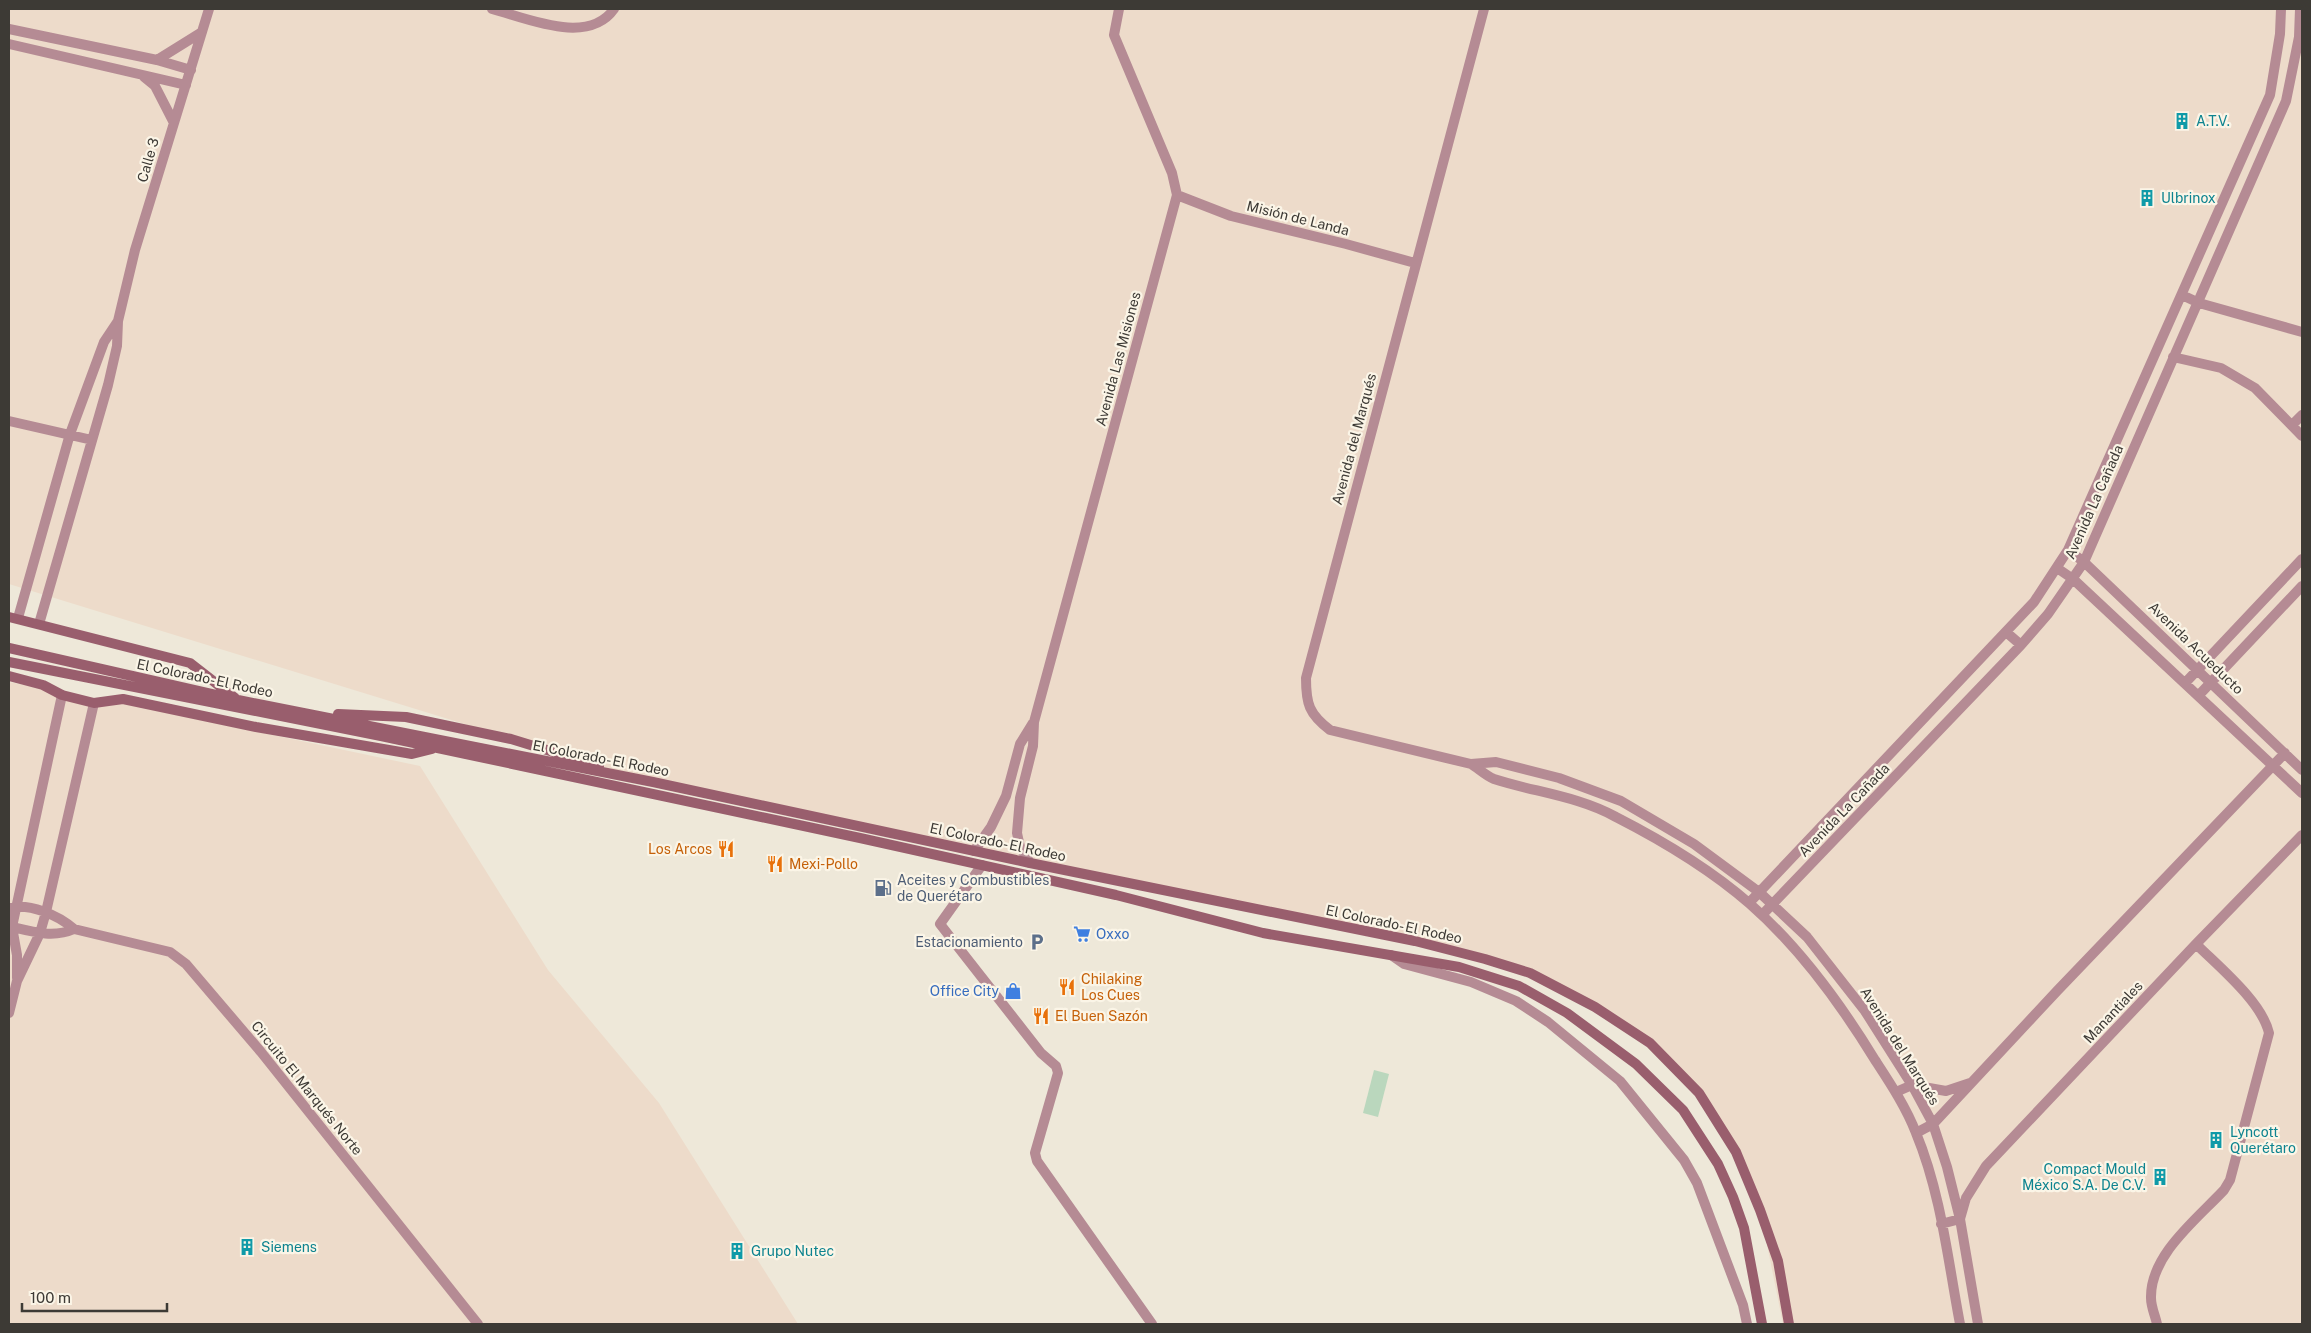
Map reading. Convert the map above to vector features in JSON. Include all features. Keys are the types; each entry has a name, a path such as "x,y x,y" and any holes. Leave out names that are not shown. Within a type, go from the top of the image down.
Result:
{"main road":[{"path":"13,618 190,663 238,700"},
{"name":"El Colorado- El Rodeo","path":"9,648 238,700 653,782 1030,863 1434,946 1530,973 1595,1007 1650,1042 1699,1093 1736,1152 1778,1261 1789,1324"},
{"name":"El Colorado- El Rodeo","path":"9,662 435,748 982,865 1116,895 1263,933 1459,967 1519,986 1567,1013 1628,1058 1683,1110 1718,1164 1733,1197 1744,1228 1762,1324"},
{"path":"9,676 43,685 62,695 94,703 123,699 256,727 412,754 435,748"},
{"path":"303,713 411,718 511,739 653,782"}],"street":[{"name":"Calle 3","path":"118,321 136,250 209,9"},
{"path":"492,9 551,25 577,29 591,25 609,16 614,9"},
{"name":"Avenida Las Misiones","path":"1030,863 1020,846 1017,833 1020,798 1033,746 1034,722 1177,195 1172,173 1114,35 1119,9"},
{"name":"Avenida del Marqués","path":"1484,9 1306,678 1306,700 1316,719 1330,730 1471,764 1496,762 1559,778 1621,801 1694,844 1759,892 1772,904 1806,936 1852,996 1884,1040 1912,1085 1933,1124 1947,1167 1960,1219 1978,1324"},
{"path":"1749,903 2034,602 2068,550 2270,95 2280,34 2280,9"},
{"name":"Avenida La Cañada","path":"1762,915 2021,645 2048,614 2084,562 2286,101 2299,36 2300,9"},
{"path":"9,29 157,60 191,70"},
{"path":"157,60 202,32"},
{"path":"9,44 186,85"},
{"path":"139,74 155,86 174,123"},
{"name":"Misión de Landa","path":"1177,195 1231,216 1415,263"},
{"path":"2182,295 2199,302 2302,332"},
{"path":"13,618 70,434 104,342 118,321"},
{"path":"39,624 117,346 118,321"},
{"path":"2173,357 2221,368 2255,388 2302,436"},
{"path":"2292,425 2302,415"},
{"path":"9,421 92,440"},
{"path":"2125,421 2142,428"},
{"path":"2100,476 2118,484"},
{"name":"Avenida Acueducto","path":"2068,550 2084,562 2199,669 2302,770"},
{"path":"2186,682 2302,559"},
{"path":"2057,568 2072,579 2186,682 2302,793"},
{"path":"2199,695 2302,586"},
{"path":"2272,591 2285,604"},
{"path":"2006,632 2021,645"},
{"path":"17,981 17,954 10,926 62,695"},
{"path":"9,1013 17,981 40,933 46,912 94,703"},
{"name":"Avenida Las Misiones","path":"974,850 991,827 1006,796 1020,744 1034,722"},
{"path":"1916,1133 1933,1124 2285,753"},
{"name":"Avenida del Marqués","path":"1471,764 1492,778 1555,794 1614,815 1686,856 1749,903 1805,963 1839,1006 1868,1048 1896,1092 1916,1133 1930,1176 1942,1224 1960,1324"},
{"path":"1658,840 1666,827"},
{"name":"Manantiales","path":"1960,1219 1966,1198 1986,1166 2302,835"},
{"path":"982,865 940,924 1041,1053 1056,1066 1058,1073 1035,1153 1037,1161 1152,1324"},
{"name":"Circuito El Marqués Norte","path":"13,907 46,912 65,920 74,928 170,952 186,964 261,1052 478,1324"},
{"name":"Circuito El Marqués Norte","path":"10,926 40,933 62,934 74,928"},
{"path":"2165,1324 2156,1321 2151,1298 2153,1280 2159,1262 2224,1190 2230,1180 2269,1033 2267,1023 2256,1005 2196,944"},
{"path":"1391,955 1404,964 1471,982 1516,1001 1548,1022 1620,1081 1684,1160 1697,1183 1743,1305 1747,1324"},
{"path":"1839,1006 1852,996"},
{"path":"1868,1048 1884,1040"},
{"path":"1896,1092 1912,1085 1946,1091 1971,1083"},
{"path":"1942,1224 1960,1219"},
{"path":"1952,1281 1969,1279"}],"shaded area":[{"path":"9,9 2302,9 2302,1324 1783,1324 1760,1210 1736,1152 1699,1093 1650,1043 1530,973 1415,941 653,782 9,584"},
{"path":"9,682 135,706 420,766 548,970 659,1103 798,1324 9,1324"}],"green space":[{"path":"1374,1070 1389,1074 1378,1117 1363,1113"}],"place":[{"name":"A.T.V.","path":"2182,121"},
{"name":"Ulbrinox","path":"2147,198"},
{"name":"Los Arcos","path":"726,849"},
{"name":"Mexi-Pollo","path":"775,864"},
{"name":"Aceites y Combustibles de Querétaro","path":"883,888"},
{"name":"Oxxo","path":"1082,934"},
{"name":"Estacionamiento","path":"1037,942"},
{"name":"Chilaking Los Cues","path":"1067,987"},
{"name":"Office City","path":"1013,991"},
{"name":"El Buen Sazón","path":"1041,1016"},
{"name":"Lyncott Querétaro","path":"2216,1140"},
{"name":"Compact Mould México S.A. De C.V.","path":"2160,1177"},
{"name":"Siemens","path":"247,1247"},
{"name":"Grupo Nutec","path":"737,1251"}]}
